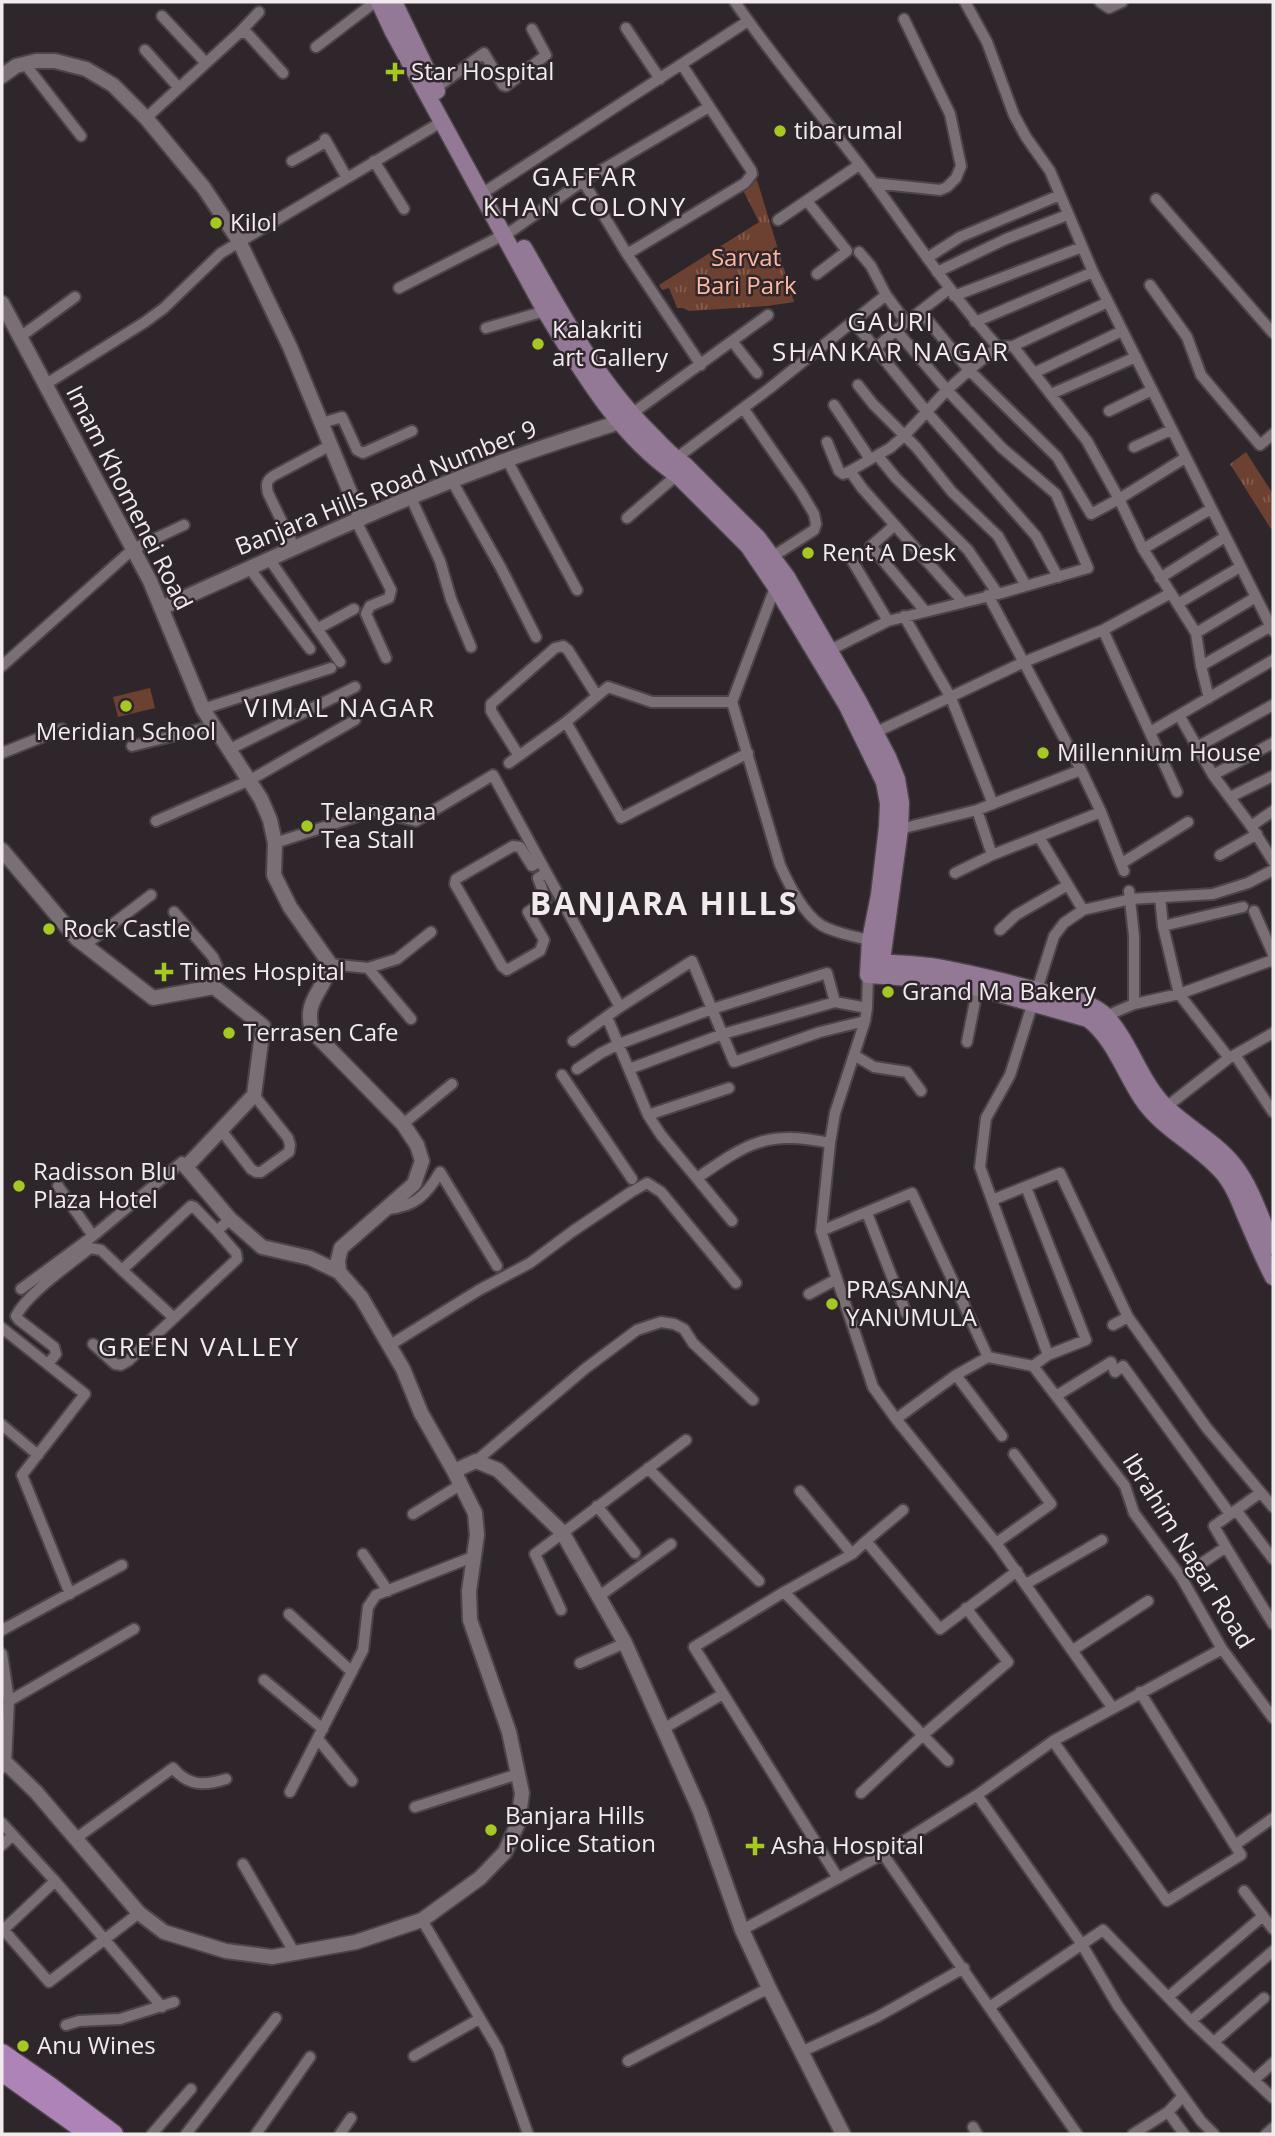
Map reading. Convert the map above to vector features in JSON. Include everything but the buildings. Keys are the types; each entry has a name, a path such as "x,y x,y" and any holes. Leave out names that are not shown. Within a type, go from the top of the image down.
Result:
{"main road":[{"path":"377,2 509,232 625,418"},
{"path":"394,2 489,189 545,311 572,355 667,469 685,465 758,538 772,557 781,581 869,736 888,803 879,895 870,940 875,968"},
{"path":"676,467 781,581"},
{"path":"869,736 888,757 897,779 901,803 900,829 875,968"},
{"path":"875,968 926,978 979,982 1095,1007 1120,1034 1153,1092 1160,1111 1219,1150 1233,1164 1245,1181 1273,1246"},
{"path":"1034,996 1097,1025 1136,1090 1223,1172 1233,1187 1273,1277"},
{"path":"2,2053 114,2134"},
{"path":"2,2072 89,2134"}],"street":[{"path":"316,47 377,2"},
{"path":"735,2 952,292 998,347"},
{"path":"965,2 987,43 1014,115 1050,171 1093,272 1272,628 1201,666"},
{"path":"1100,2 1109,8 1122,2"},
{"path":"146,118 259,12"},
{"path":"162,16 206,63"},
{"path":"873,183 940,190 956,178 961,166 950,114 904,19"},
{"path":"489,189 748,21"},
{"path":"626,28 660,79"},
{"path":"436,88 484,53 506,86 545,55 532,29"},
{"path":"239,33 247,33 283,73"},
{"path":"145,50 178,88"},
{"path":"2,76 14,65 55,61 86,69 113,85 146,118 204,188 240,241 290,347 359,520 391,590 388,598 370,606 366,614 386,658"},
{"path":"14,65 82,136"},
{"path":"627,254 749,179 751,170 682,65"},
{"path":"400,288 509,232 583,181 709,107"},
{"path":"46,384 164,308 209,263 240,241 443,121"},
{"path":"292,161 326,141 347,178"},
{"path":"374,161 404,209"},
{"path":"778,220 859,165"},
{"path":"583,181 627,254 701,365"},
{"path":"927,258 955,239 1060,195"},
{"path":"1156,199 1273,333"},
{"path":"807,201 847,251 817,274"},
{"path":"937,272 1006,239 1068,215"},
{"path":"875,349 906,322 952,292 1082,247"},
{"path":"859,252 871,266 886,295 906,322"},
{"path":"975,322 1093,272"},
{"path":"1150,285 1187,337 1201,375 1260,445 1273,434"},
{"path":"627,518 676,467 743,408 886,295"},
{"path":"20,337 75,297"},
{"path":"827,442 839,471 843,474 850,471 915,427 926,411 947,390 998,347 1013,346 1108,302"},
{"name":"Imam Khomenei Road","path":"2,303 150,581 203,709 261,799 270,820 275,843 274,874 290,907 330,964"},
{"path":"486,328 545,311"},
{"path":"920,312 969,370 1057,457 1091,514 1185,458"},
{"path":"625,418 768,315"},
{"path":"854,322 926,411 1036,536 1058,577"},
{"path":"824,653 888,621 1088,568 1056,494 1002,448 947,390 896,330"},
{"path":"1034,373 1122,331"},
{"path":"732,341 757,373"},
{"path":"1013,346 1087,441 1143,550 1196,633 1209,698"},
{"path":"1051,394 1136,357"},
{"path":"858,385 952,492 998,536 1025,584"},
{"path":"1109,411 1152,390"},
{"path":"834,405 874,457 968,550 993,594 1024,662 1081,770 1123,867 1188,822"},
{"path":"743,408 801,492 814,514 816,524 814,530 772,557"},
{"path":"322,423 342,417 357,450 363,453 412,431"},
{"name":"Banjara Hills Road Number 9","path":"161,608 452,481 625,418"},
{"path":"1134,447 1171,430"},
{"path":"295,549 266,484 268,479 331,445"},
{"path":"507,460 577,590"},
{"path":"850,471 963,602"},
{"path":"452,481 536,637"},
{"path":"411,498 440,561 471,648"},
{"path":"1143,550 1211,509"},
{"path":"895,524 871,546 925,611"},
{"path":"2,666 133,549 184,525"},
{"path":"1160,578 1225,537"},
{"path":"850,557 888,621"},
{"path":"203,709 335,665 317,629 270,560"},
{"path":"1179,603 1240,567"},
{"path":"250,569 310,649"},
{"path":"781,581 732,702 780,866 787,881 816,922 825,928 870,940"},
{"path":"869,736 1024,662 1103,630 1171,593"},
{"path":"1196,633 1256,597"},
{"path":"317,629 354,609"},
{"path":"904,616 951,698 993,804"},
{"path":"1103,630 1177,792"},
{"path":"519,756 489,707 493,700 555,649 563,646 568,650 597,696"},
{"path":"1150,732 1273,660"},
{"path":"230,750 355,687"},
{"path":"509,763 566,722 608,687 653,702 732,702"},
{"path":"1197,747 1273,705"},
{"path":"1179,715 1213,775 1273,860"},
{"path":"156,821 250,780 355,720"},
{"path":"566,722 621,818 748,753"},
{"path":"132,746 213,726"},
{"path":"2,753 62,729"},
{"path":"1213,775 1273,743"},
{"path":"900,829 977,810 1081,770"},
{"path":"275,843 373,811 416,821 493,775 620,1007"},
{"path":"1230,797 1273,776"},
{"path":"977,810 992,855"},
{"path":"1220,855 1254,830 1273,811"},
{"path":"955,873 992,855 1101,812"},
{"path":"1039,837 1083,910"},
{"path":"540,861 532,866 520,847 513,846 456,879 455,884 502,966 507,970 540,951 544,940 528,912 547,900 538,878 546,873"},
{"path":"2,850 77,939 153,998 214,987 263,1026 254,1095 186,1167 230,1219 262,1247 310,1258 339,1272 361,1297 403,1369 421,1413 475,1513 477,1535 469,1591 470,1620 509,1732 522,1793 518,1823 505,1852 481,1878 422,1920 356,1942 272,1957 226,1951 164,1932 139,1913 36,1792 4,1764 9,1701 2,1654"},
{"path":"1048,1355 980,1167 986,1118 1010,1075 1054,936 1064,923 1083,910 1130,895 1160,897 1213,894 1248,883 1273,870"},
{"path":"1000,930 1019,913 1068,885"},
{"path":"85,944 151,895"},
{"path":"1130,895 1134,936 1134,1004"},
{"path":"1160,897 1163,926 1178,994 1232,1056 1273,1112"},
{"path":"1163,926 1248,909 1273,954"},
{"path":"174,912 213,957 217,966 214,987"},
{"path":"339,1272 341,1248 414,1184 422,1161 417,1145 403,1124 312,1031 308,1016 314,997 328,975 330,964 368,968 397,959 431,932"},
{"path":"1106,1016 1134,1004 1178,994 1273,960"},
{"path":"573,1041 692,961 734,1062 820,1032 865,1021"},
{"path":"368,968 411,1019"},
{"path":"875,968 865,1021 835,1113 821,1231 873,1387 1017,1571 1112,1707"},
{"path":"576,1069 619,1044 712,1009 827,974 835,1002"},
{"path":"967,1042 979,982"},
{"path":"629,1069 723,1034 835,1002 867,1008"},
{"path":"607,1017 648,1115 661,1135 732,1221"},
{"path":"1160,1111 1232,1056 1273,1033"},
{"path":"854,1055 874,1067 907,1072 921,1091"},
{"path":"562,1075 632,1179"},
{"path":"403,1124 452,1084"},
{"path":"648,1115 729,1088"},
{"path":"220,1130 256,1172 261,1172 289,1152 288,1138 254,1095"},
{"path":"697,1178 736,1151 763,1141 787,1137 830,1143"},
{"path":"21,1289 93,1236 182,1163"},
{"path":"387,1209 411,1205 430,1189 440,1172 497,1266"},
{"path":"992,1200 1060,1172 1128,1317 1206,1427 1273,1507"},
{"path":"390,1345 530,1263 596,1215 648,1183 661,1192 736,1283"},
{"path":"58,1186 93,1236"},
{"path":"896,1419 956,1374 988,1357 1033,1366 1048,1355 1086,1340 1026,1187"},
{"path":"821,1231 912,1193 988,1357"},
{"path":"93,1344 115,1364 121,1365 237,1259 217,1231 191,1206 122,1270"},
{"path":"867,1213 906,1313"},
{"path":"217,1231 230,1219"},
{"path":"48,1364 56,1354 54,1348 16,1316 36,1293 90,1248 101,1250 174,1318"},
{"path":"809,1294 837,1279"},
{"path":"1113,1325 1128,1317"},
{"path":"454,1471 476,1461 596,1360 637,1330 661,1322 684,1329 693,1343 754,1400"},
{"path":"2,1328 85,1394 22,1475 70,1594"},
{"path":"1056,1396 1111,1362 1115,1372 1124,1366 1233,1512 1273,1559"},
{"name":"Ibrahim Nagar Road","path":"1033,1366 1125,1486 1134,1513 1181,1577 1222,1649 1273,1718"},
{"path":"956,1374 1002,1436"},
{"path":"2,1425 38,1455"},
{"path":"561,1610 535,1555 687,1440"},
{"path":"996,1543 1051,1504 1014,1454"},
{"path":"476,1461 498,1469 562,1532 625,1643 700,1811 742,1930 843,2134"},
{"path":"648,1468 759,1581"},
{"path":"413,1514 460,1485"},
{"path":"800,1491 852,1554"},
{"path":"1260,1493 1214,1527 1273,1624"},
{"path":"597,1506 635,1553"},
{"path":"838,1878 694,1647 784,1591 852,1554 903,1510"},
{"path":"1026,1584 1102,1540"},
{"path":"866,1541 940,1629 1017,1571"},
{"path":"598,1597 671,1544"},
{"path":"1181,1577 1226,1547"},
{"path":"363,1554 388,1591"},
{"path":"290,1792 363,1650 368,1607 376,1595 475,1556"},
{"path":"2,1630 122,1564"},
{"path":"784,1591 948,1761"},
{"path":"1073,1650 1148,1601"},
{"path":"861,1793 1008,1662 966,1608"},
{"path":"289,1614 352,1672"},
{"path":"9,1701 134,1629"},
{"path":"580,1663 625,1643"},
{"path":"742,1930 883,1854 977,1796 1053,1741 1222,1649"},
{"path":"264,1680 320,1734 352,1781"},
{"path":"1053,1741 1167,1901 1241,1855 1140,1692"},
{"path":"663,1729 723,1694"},
{"path":"75,1839 173,1768 189,1782 210,1784 226,1779"},
{"path":"415,1807 518,1774"},
{"path":"977,1796 1081,1943 1118,2006 1211,2133"},
{"path":"1235,1845 1273,1818"},
{"path":"2,1822 162,2007"},
{"path":"2,1845 13,1835"},
{"path":"883,1854 1077,2134"},
{"path":"243,1864 294,1952"},
{"path":"55,1881 3,1929 49,1982 139,1913"},
{"path":"1244,1891 1273,1929"},
{"path":"1168,1997 1263,1916"},
{"path":"422,1920 498,2049 528,2134"},
{"path":"990,2007 1103,1930 1191,2021 1273,2098"},
{"path":"1191,2021 1273,1951"},
{"path":"802,2052 877,2017 964,1968"},
{"path":"628,2061 761,1992 770,1990"},
{"path":"1214,2042 1264,1998"},
{"path":"66,2025 79,2021 120,2019 174,2002"},
{"path":"186,2134 276,2018"},
{"path":"414,2056 480,2019"},
{"path":"256,2134 310,2057"},
{"path":"1254,2080 1273,2063"},
{"path":"152,2134 191,2089"},
{"path":"1133,2134 1168,2112 1183,2096"},
{"path":"1168,2112 1184,2134 1201,2122"},
{"path":"340,2134 351,2119"},
{"path":"1266,2134 1273,2128"}],"green space":[{"name":"Sarvat Bari Park","path":"757,180 794,302 689,311 677,308 669,288 662,290 659,285 759,222 743,190"},
{"path":"1246,452 1273,494 1271,529 1230,464"},
{"path":"150,688 155,708 118,717 113,697"}],"place":[{"name":"Star Hospital","path":"395,72"},
{"name":"tibarumal","path":"780,131"},
{"name":"Kilol","path":"216,223"},
{"name":"Kalakriti art Gallery","path":"538,344"},
{"name":"Rent A Desk","path":"808,553"},
{"name":"Meridian School","path":"126,706"},
{"name":"Millennium House","path":"1043,753"},
{"name":"Telangana Tea Stall","path":"307,826"},
{"name":"Rock Castle","path":"49,929"},
{"name":"Times Hospital","path":"164,972"},
{"name":"Grand Ma Bakery","path":"888,992"},
{"name":"Terrasen Cafe","path":"229,1033"},
{"name":"Radisson Blu Plaza Hotel","path":"19,1186"},
{"name":"PRASANNA YANUMULA","path":"832,1304"},
{"name":"Banjara Hills Police Station","path":"491,1830"},
{"name":"Asha Hospital","path":"755,1846"},
{"name":"Anu Wines","path":"23,2046"}],"district":[{"name":"GAFFAR KHAN COLONY","path":"585,192"},
{"name":"GAURI SHANKAR NAGAR","path":"891,337"},
{"name":"VIMAL NAGAR","path":"340,708"},
{"name":"BANJARA HILLS","path":"664,904"},
{"name":"GREEN VALLEY","path":"199,1347"}]}
